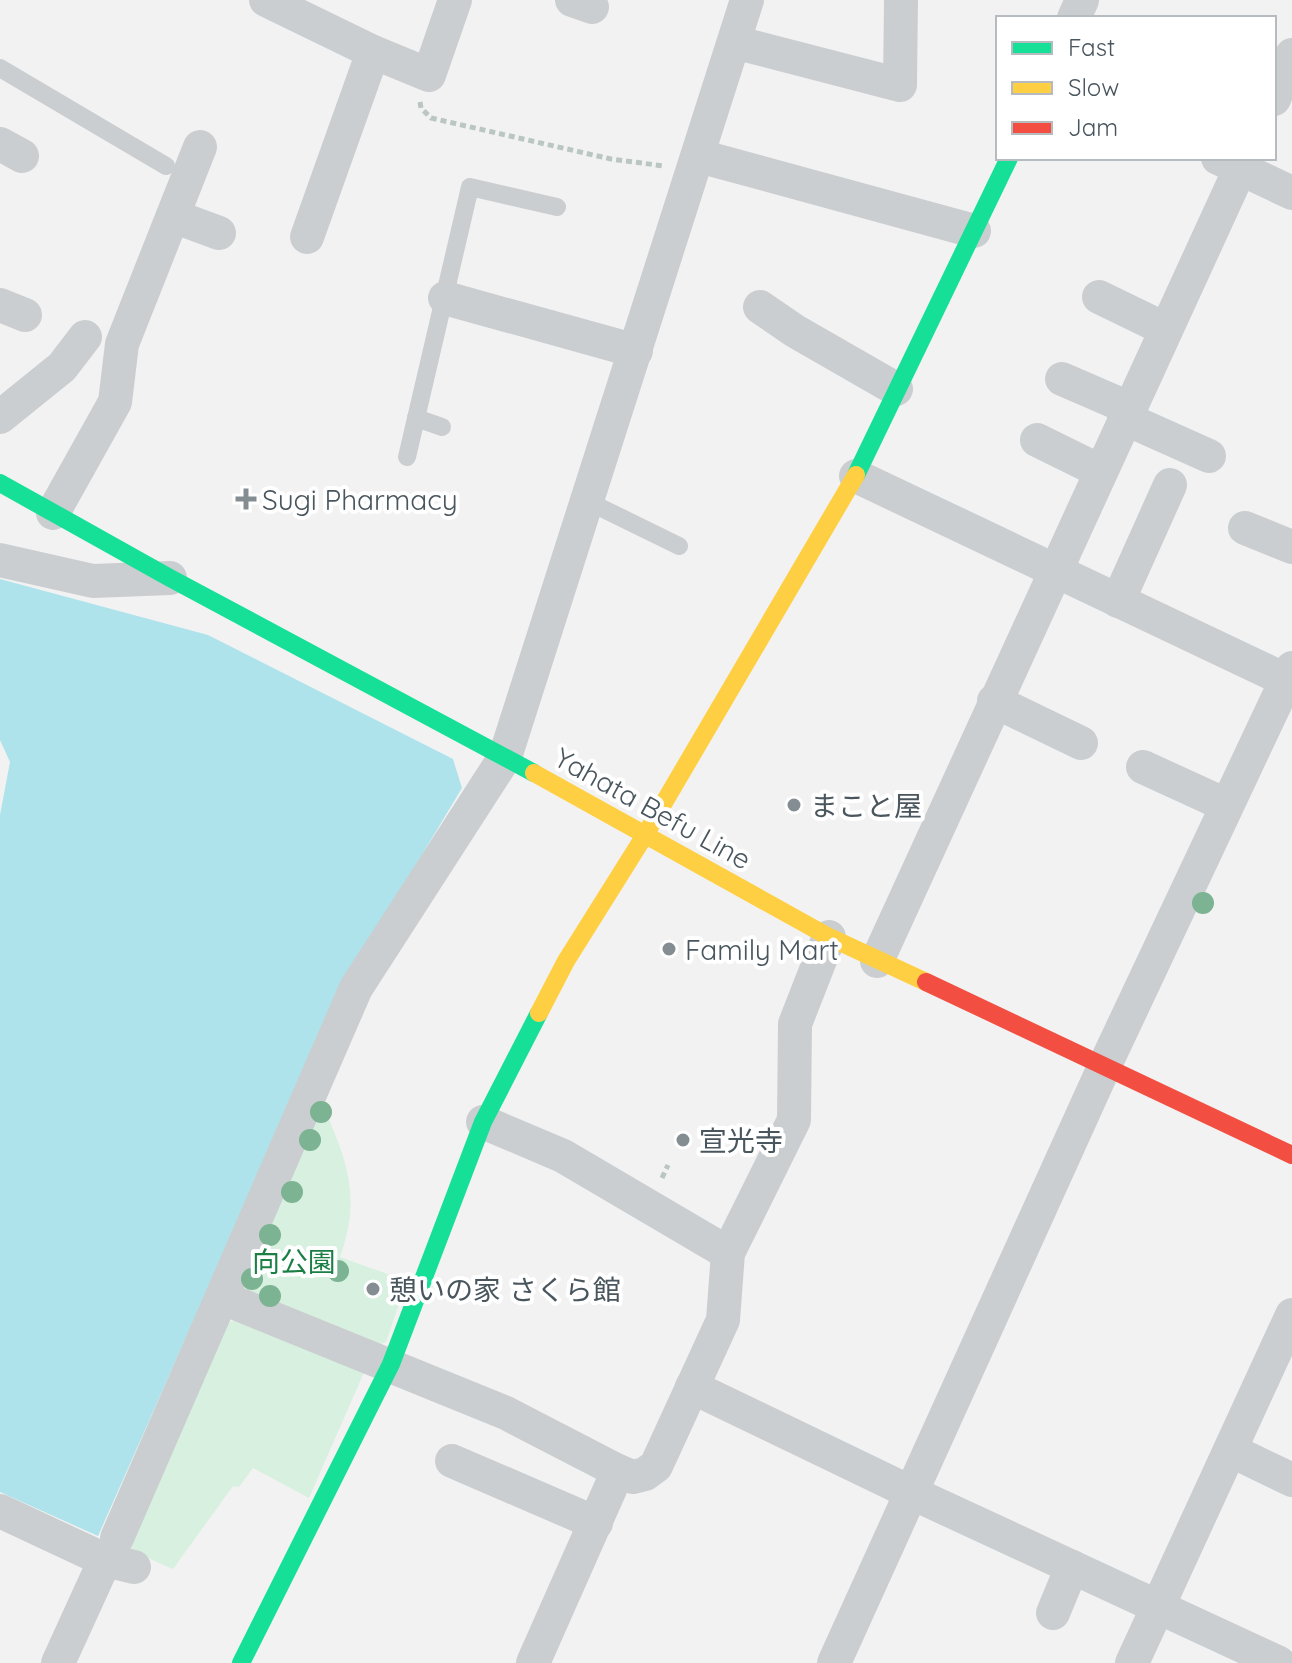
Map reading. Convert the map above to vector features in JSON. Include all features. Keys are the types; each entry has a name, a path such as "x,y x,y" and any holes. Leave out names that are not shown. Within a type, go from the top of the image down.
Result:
{"street":[{"path":"266,0 373,52 429,75 455,0"},
{"path":"58,1663 119,1555 223,1298 356,988 505,757 747,0"},
{"path":"734,42 900,85 901,0"},
{"path":"307,237 373,52"},
{"path":"1276,94 1292,55"},
{"path":"53,513 115,402 122,344 200,147"},
{"path":"241,1663 391,1364 483,1122 566,961 645,835 856,476 1008,160"},
{"path":"877,961 1165,329 1234,161 1292,193"},
{"path":"696,163 974,231"},
{"path":"173,216 219,233"},
{"path":"1099,297 1165,329"},
{"path":"445,298 636,351"},
{"path":"760,307 786,342 896,389"},
{"path":"0,417 62,367 85,337"},
{"path":"1062,379 1209,456"},
{"path":"1037,440 1100,471"},
{"path":"834,1663 1105,1065 1226,805 1290,677 1118,601 856,476"},
{"name":"Yahata Befu Line","path":"0,483 829,937 1292,1155"},
{"path":"1118,601 1170,485"},
{"path":"1245,528 1292,547"},
{"path":"0,560 93,581 170,578"},
{"path":"994,701 1081,743"},
{"path":"1143,767 1226,805"},
{"path":"223,1298 506,1413 618,1471 633,1477 645,1474 656,1466 723,1320 728,1253 794,1120 795,1024 829,937"},
{"path":"483,1122 563,1156 728,1253"},
{"path":"1132,1663 1292,1315"},
{"path":"692,1387 1279,1663"},
{"path":"1232,1451 1292,1480"},
{"path":"452,1461 596,1523"},
{"path":"533,1663 618,1471"},
{"path":"0,1511 119,1555"},
{"path":"1053,1613 1072,1567"}],"lane":[{"path":"0,68 166,166"},
{"path":"407,457 470,187 557,207"},
{"path":"416,418 442,427"},
{"path":"587,501 679,546"}],"path":[{"path":"429,75 419,95 421,108 431,118 611,159 696,163"},
{"path":"660,1182 668,1165"}],"green space":[{"name":"向公園","path":"318,1093 342,1154 350,1192 347,1233 340,1257 407,1281 386,1342 370,1347 246,1291 238,1269"},
{"path":"244,1317 365,1370 309,1498 253,1468 239,1487 233,1486 173,1569 125,1548 222,1325"}],"water":[{"path":"0,579 208,635 453,759 462,788 354,968 293,1096 98,1536 0,1492 0,815 10,762 0,740"}],"traffic: fast":[{"path":"856,475 1008,160"},
{"path":"0,483 534,773"},
{"path":"241,1663 391,1364 483,1122 539,1013"}],"traffic: slow":[{"path":"539,1013 566,961 645,835 856,475"},
{"path":"534,773 829,937 926,982"}],"traffic: jam":[{"path":"926,982 1292,1155"}],"place":[{"name":"Sugi Pharmacy","path":"246,499"},
{"name":"まこと屋","path":"794,805"},
{"name":"Family Mart","path":"669,949"},
{"name":"宣光寺","path":"683,1140"},
{"name":"憩いの家 さくら館","path":"373,1289"}]}
